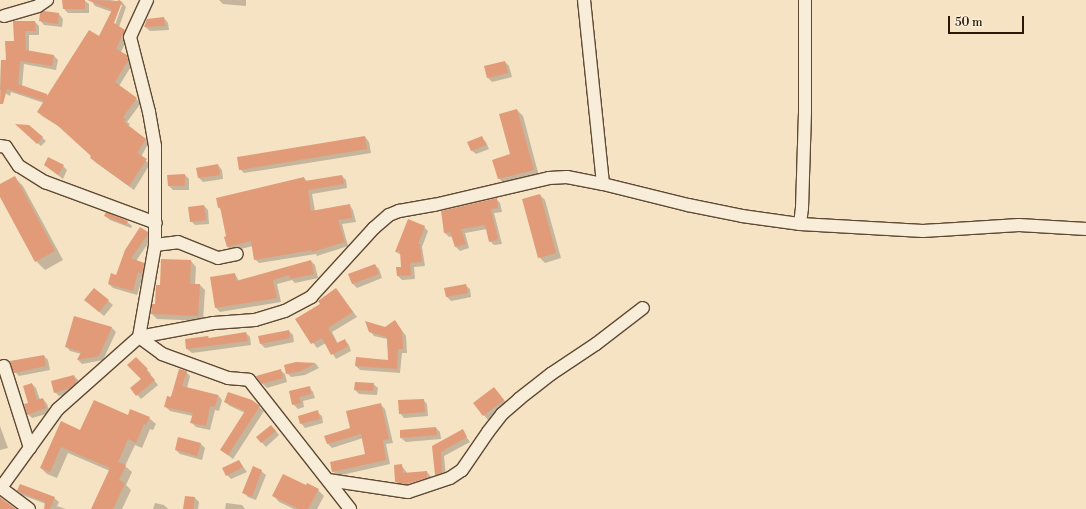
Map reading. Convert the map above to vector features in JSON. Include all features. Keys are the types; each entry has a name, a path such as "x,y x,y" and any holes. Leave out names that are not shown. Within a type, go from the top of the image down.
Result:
{"street":[{"path":"1,18 38,6 47,0"},
{"path":"139,337 155,245 156,223 155,146 149,112 130,37 145,0"},
{"path":"584,0 603,184"},
{"path":"800,224 802,208 805,111 805,0"},
{"path":"0,146 6,147 19,166 44,182 156,223"},
{"path":"29,509 0,488 58,409 139,337 214,323 255,320 298,305 316,291 374,228 389,215 399,211 434,205 549,178 567,177 742,216 800,224 923,231 1019,225 1086,229"},
{"path":"155,245 178,242 218,258 237,254"},
{"path":"328,480 408,492 450,478 462,470 502,414 519,399 551,374 596,344 643,308"},
{"path":"139,337 162,354 228,378 249,380 350,509"},
{"path":"4,366 30,448"}],"building":[{"path":"62,0 85,0 85,9 63,9"},
{"path":"87,0 119,0 122,2 114,23 125,30 116,49 127,55 128,61 115,82 137,98 123,117 126,119 124,122 146,139 137,153 147,159 129,186 90,158 91,156 57,125 37,112 44,101 7,89 3,104 0,104 1,60 6,60 5,41 14,41 13,21 35,21 36,31 25,31 26,50 54,55 52,66 20,61 18,84 47,94 47,96 89,30 99,36 112,10"},
{"path":"44,11 59,13 58,24 39,21 40,13"},
{"path":"164,17 165,26 144,27 147,19"},
{"path":"505,61 508,73 487,78 484,66"},
{"path":"517,109 534,170 498,179 492,160 510,154 499,114"},
{"path":"15,124 29,125 43,137 37,144"},
{"path":"365,136 367,149 239,170 237,157"},
{"path":"482,136 486,145 471,151 467,142"},
{"path":"48,157 64,165 58,175 44,165"},
{"path":"218,164 220,175 198,178 196,168"},
{"path":"185,174 185,186 168,186 167,175"},
{"path":"342,175 344,184 308,190 311,211 350,204 352,218 338,220 345,242 312,252 312,250 254,260 251,241 227,247 224,237 226,236 220,207 218,208 216,198 304,177 305,181"},
{"path":"15,176 55,251 35,262 0,197 0,184"},
{"path":"540,194 556,253 538,258 522,199"},
{"path":"497,198 498,208 491,209 498,239 489,242 485,225 461,229 466,244 455,247 450,232 444,233 441,211"},
{"path":"204,205 206,220 190,222 188,207"},
{"path":"106,212 128,221 126,225 104,216"},
{"path":"408,219 425,226 418,244 420,244 422,262 410,263 411,275 397,276 396,267 401,267 400,251 395,252"},
{"path":"140,227 148,232 148,234 131,258 144,263 142,274 138,272 133,291 108,284 111,273 116,275 125,250"},
{"path":"161,259 191,260 190,284 200,284 198,316 151,314 152,304 155,304 156,285 160,285"},
{"path":"311,260 314,274 290,279 289,275 273,280 277,298 215,308 210,277 235,273 236,281"},
{"path":"375,264 379,274 352,284 348,274"},
{"path":"466,284 468,293 446,297 444,288"},
{"path":"94,288 109,300 99,312 84,300"},
{"path":"336,288 353,312 328,328 337,343 345,339 347,344 347,347 331,355 322,338 311,344 295,319 320,304 318,301"},
{"path":"74,316 112,327 99,356 77,360 81,352 65,347"},
{"path":"395,320 402,331 403,349 398,349 397,369 355,366 356,357 388,360 387,337 369,332 365,321 385,327"},
{"path":"289,330 290,338 260,344 258,336"},
{"path":"246,332 248,341 186,349 185,339 208,336 209,338"},
{"path":"44,355 46,366 14,373 10,361"},
{"path":"136,357 148,369 146,370 155,380 136,396 130,388 141,379 127,365"},
{"path":"296,362 316,363 301,371 286,374 284,365"},
{"path":"179,369 187,371 182,386 218,395 215,407 210,406 206,426 190,423 193,413 164,407 167,396 171,397"},
{"path":"281,369 283,378 262,384 256,376"},
{"path":"74,375 76,383 70,388 54,393 51,381"},
{"path":"355,382 374,383 373,391 354,390"},
{"path":"32,383 37,400 43,398 46,408 27,415 24,404 28,403 23,386"},
{"path":"310,386 311,394 299,397 301,403 292,405 289,391"},
{"path":"494,387 504,400 483,416 473,403"},
{"path":"228,392 252,400 260,406 228,455 220,450 245,411 224,402"},
{"path":"424,399 425,412 399,414 398,400"},
{"path":"94,400 128,415 130,409 150,417 146,425 144,424 136,443 128,439 118,462 126,465 119,480 125,483 113,509 91,509 110,468 61,447 50,472 40,468 61,421 80,430"},
{"path":"381,403 389,439 383,440 386,460 332,472 330,462 365,454 361,434 327,444 324,436 350,428 346,411"},
{"path":"318,410 320,419 300,424 298,416"},
{"path":"271,425 276,431 261,443 256,437"},
{"path":"436,427 437,435 400,438 400,430"},
{"path":"463,429 467,437 441,452 442,473 435,475 432,446"},
{"path":"178,437 201,443 197,456 175,450"},
{"path":"239,460 243,467 226,476 222,468"},
{"path":"402,464 403,473 427,471 427,478 407,484 395,482 394,465"},
{"path":"253,466 262,470 252,497 242,493"},
{"path":"283,474 306,485 307,483 319,489 308,509 299,509 272,496"},
{"path":"20,484 55,497 50,509 44,509 45,502 17,491"},
{"path":"185,496 195,497 193,509 183,509"},
{"path":"0,497 1,498 16,509 0,509"}]}
